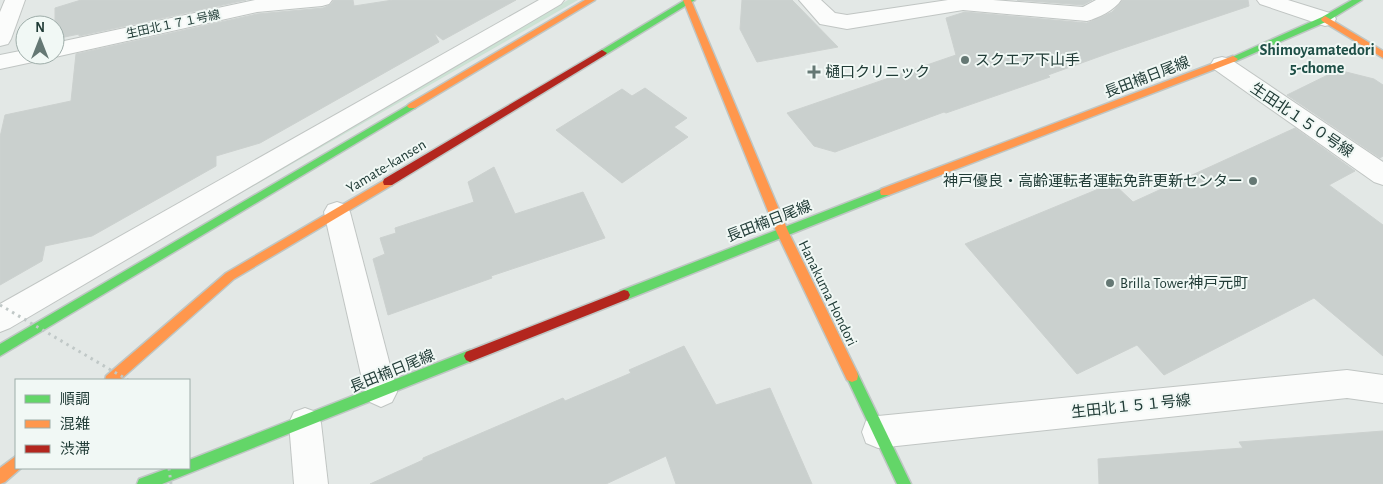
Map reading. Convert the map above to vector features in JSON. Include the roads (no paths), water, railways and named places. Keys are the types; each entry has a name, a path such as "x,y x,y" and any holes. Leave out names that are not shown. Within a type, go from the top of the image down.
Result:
{"street":[{"path":"0,39 15,0"},
{"name":"生田北１７１号線","path":"65,48 257,6 322,0"},
{"path":"0,319 554,0"},
{"path":"0,350 591,0"},
{"path":"809,0 828,19 847,22 963,4 1087,14 1111,0"},
{"path":"1267,0 1325,19 1383,55"},
{"name":"長田楠日尾線","path":"190,466 305,423 782,231 1222,64 1325,19 1358,0"},
{"name":"Yamate-kansen","path":"112,379 230,276 689,1"},
{"name":"Hanakuma Hondori","path":"689,1 782,231 904,484"},
{"path":"0,62 15,59"},
{"name":"生田北１５０号線","path":"1222,64 1383,175"},
{"path":"337,212 381,392"},
{"name":"生田北１５１号線","path":"878,432 1347,384 1383,389"},
{"path":"305,423 311,484"},
{"path":"0,477 15,464"},
{"name":"長田楠日尾線","path":"144,484 183,469"}],"place":[{"name":"スクエア下山手","path":"965,60"},
{"name":"樋口クリニック","path":"814,72"},
{"name":"神戸優良・高齢運転者運転免許更新センター","path":"1253,181"},
{"name":"Brilla Tower神戸元町","path":"1110,283"}],"district":[{"name":"Shimoyamatedori 5-chome","path":"1317,58"}]}
